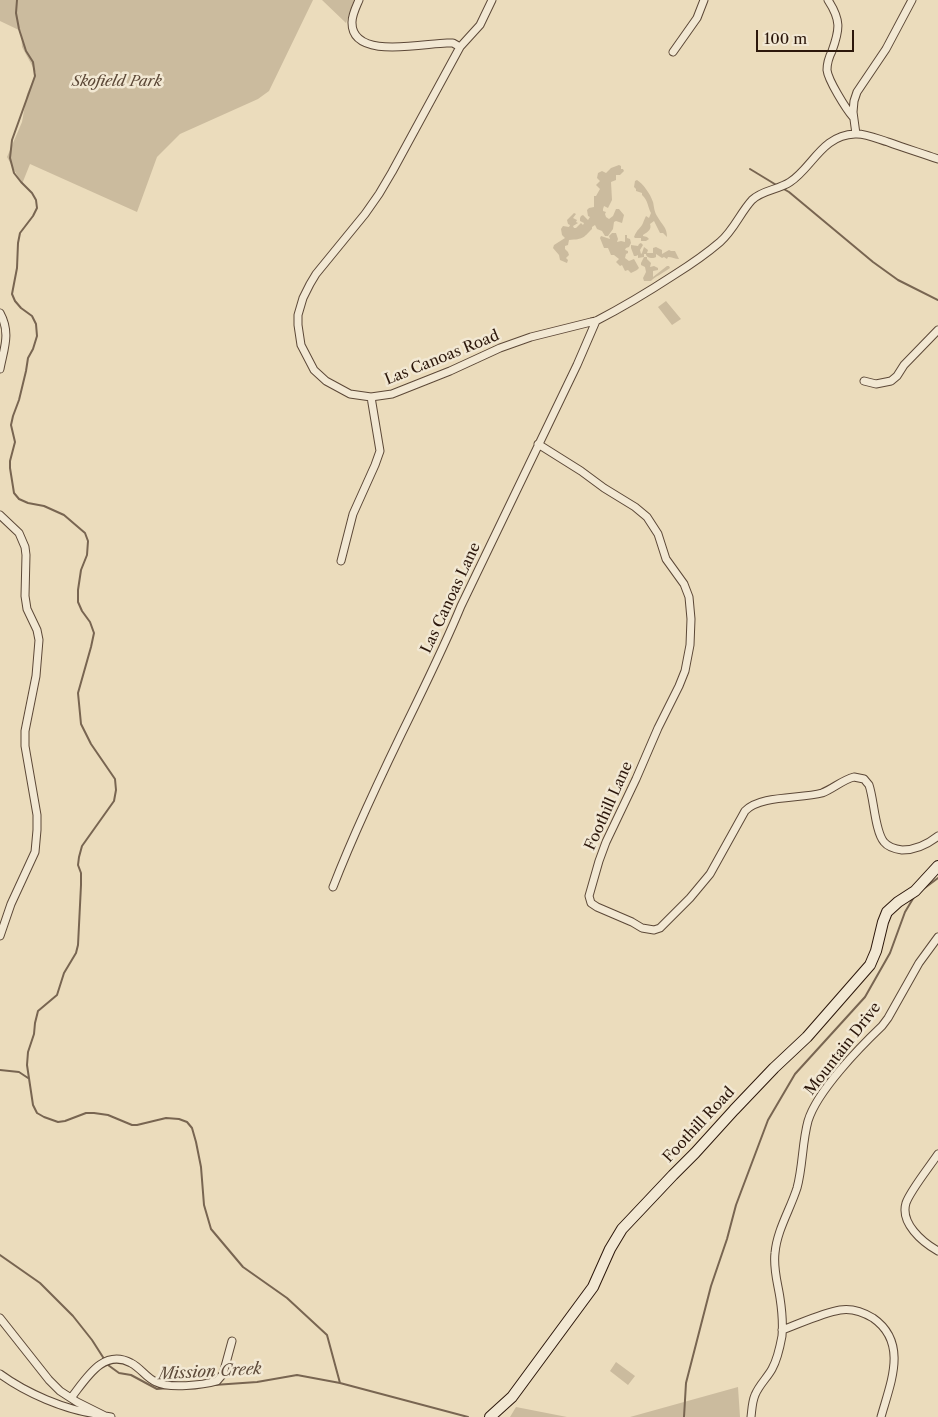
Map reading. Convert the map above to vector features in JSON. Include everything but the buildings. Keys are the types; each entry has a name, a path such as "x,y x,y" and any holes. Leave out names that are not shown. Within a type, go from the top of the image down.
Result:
{"main road":[{"name":"Foothill Road","path":"490,1417 512,1396 593,1287 610,1249 622,1230 774,1068 808,1037 870,965 887,912 915,891 938,866"}],"street":[{"path":"359,0 352,24 355,34 365,43 391,48 447,43 460,47"},
{"name":"Las Canoas Road","path":"492,0 480,25 460,47 392,172 365,214 316,274 300,305 298,325 301,345 314,370 326,381 350,394 372,398 392,394 450,371 500,348 531,337 596,322 626,306 697,260 729,234 752,200 757,196 789,183 802,172 820,150 830,143 844,136 856,134"},
{"path":"673,52 697,18 704,0"},
{"path":"828,0 836,13 838,22 827,72 853,118"},
{"path":"912,0 882,56 857,92 853,108 853,118 856,134 938,159"},
{"path":"0,313 6,328 6,344 0,369"},
{"name":"Las Canoas Lane","path":"333,887 343,860 379,782 538,444 577,366 596,322"},
{"path":"864,381 876,384 891,381 938,330"},
{"path":"341,561 353,514 376,465 380,452 372,398"},
{"name":"Foothill Lane","path":"538,444 635,507 647,517 658,534 666,559 688,591 691,608 690,644 685,671 606,842 589,896 591,903 642,928 654,930 660,928 701,887 720,858 746,811 751,806 774,800 822,793 854,776 864,779 869,785 879,834 886,844 896,849 913,849 938,836"},
{"path":"0,515 19,533 25,547 25,596 27,608 38,630 39,640 36,676 25,731 37,815 35,852 11,904 0,936"},
{"name":"Mountain Drive","path":"751,1417 756,1394 776,1359 782,1330 782,1312 775,1254 782,1227 800,1177 809,1118 822,1093 882,1026 919,963 938,937"},
{"path":"938,1154 909,1196 905,1208 906,1217 917,1234 924,1242 938,1251"},
{"path":"782,1330 840,1310 856,1310 877,1321 891,1342 895,1361 881,1417"},
{"path":"0,1318 49,1380 60,1391 108,1416"},
{"path":"71,1398 96,1367 111,1360 132,1364 149,1378 163,1385 171,1386 217,1381 223,1374 232,1341"},
{"path":"0,1374 19,1386 68,1408 80,1412 108,1416"}],"green space":[{"name":"Skofield Park","path":"0,0 313,0 269,91 258,99 180,134 157,157 137,212 30,164 22,184 7,157 22,122 27,94 36,73 22,47 21,31 0,21"},
{"path":"322,0 354,0 346,23"},
{"path":"619,165 624,171 620,175 616,175 616,180 611,182 612,200 608,208 604,206 603,211 606,212 606,217 609,219 613,216 616,209 619,209 624,215 622,223 614,222 613,229 608,236 605,236 595,225 583,238 569,240 568,245 565,246 569,255 566,258 568,260 567,263 560,260 559,255 553,248 554,245 565,238 562,235 561,229 563,226 569,227 570,225 567,220 574,213 576,214 573,218 578,223 573,226 574,228 581,223 583,225 584,223 580,221 581,216 583,215 588,220 590,217 587,210 594,207 594,196 596,196 600,189 596,185 600,181 597,178 598,173 602,171 606,173 611,168"},
{"path":"637,180 650,195 655,212 665,228 667,237 660,233 654,221 650,224 649,230 643,235 649,239 641,241 641,238 634,237 646,216 649,218 651,213 642,193 636,191 634,187"},
{"path":"612,233 616,233 617,242 625,242 625,235 630,239 631,243 625,250 628,253 625,258 629,261 634,259 639,268 637,270 631,273 628,270 625,271 622,265 620,266 616,262 619,259 611,255 608,248 604,248 601,236 610,239 609,236"},
{"path":"641,243 643,245 640,250 641,254 644,247 648,250 647,253 653,253 653,248 656,247 662,250 662,254 669,250 675,251 679,259 662,258 656,254 655,258 650,258 644,254 644,257 638,258 638,255 634,256 631,245 638,246"},
{"path":"644,257 647,257 651,263 650,267 658,268 658,270 653,271 653,277 667,266 670,268 651,281 644,281 643,278 646,272 645,267 641,263"},
{"path":"666,301 681,319 672,325 658,307"},
{"path":"616,1362 635,1376 628,1385 610,1371"},
{"path":"738,1387 740,1417 630,1417"},
{"path":"516,1407 567,1417 510,1417"}],"waterway":[{"path":"17,0 16,13 19,29 26,51 33,62 35,76 12,140 10,158 14,173 32,193 36,200 37,208 20,233 17,268 12,294 21,308 32,316 36,324 37,336 28,358 19,400 11,425 15,442 10,468 14,493 19,499 44,506 64,515 85,533 88,541 87,555 81,570 78,602 94,633 78,693 81,724 91,744 115,779 116,790 114,801 82,846 79,857 78,865 81,873 81,885 76,953 64,973 57,995 38,1011 34,1034 28,1052 27,1065 33,1105 37,1113 58,1122 86,1113 108,1115 132,1125 166,1118 187,1122 192,1128 196,1142 201,1167 204,1205 211,1229 243,1267 287,1298 327,1335 340,1383"},
{"path":"750,169 778,186"},
{"path":"782,188 898,280 938,300"},
{"path":"922,890 938,878"},
{"path":"684,1417 686,1383 711,1286 736,1205 768,1120 795,1074 865,997 890,953 905,912 914,897"},
{"path":"0,1070 19,1072 28,1078"},
{"name":"Mission Creek","path":"0,1255 40,1283 73,1316 92,1340 108,1365 119,1373 131,1375 157,1389 169,1388"},
{"name":"Mission Creek","path":"214,1385 257,1382 297,1375 340,1383 468,1417"}]}
